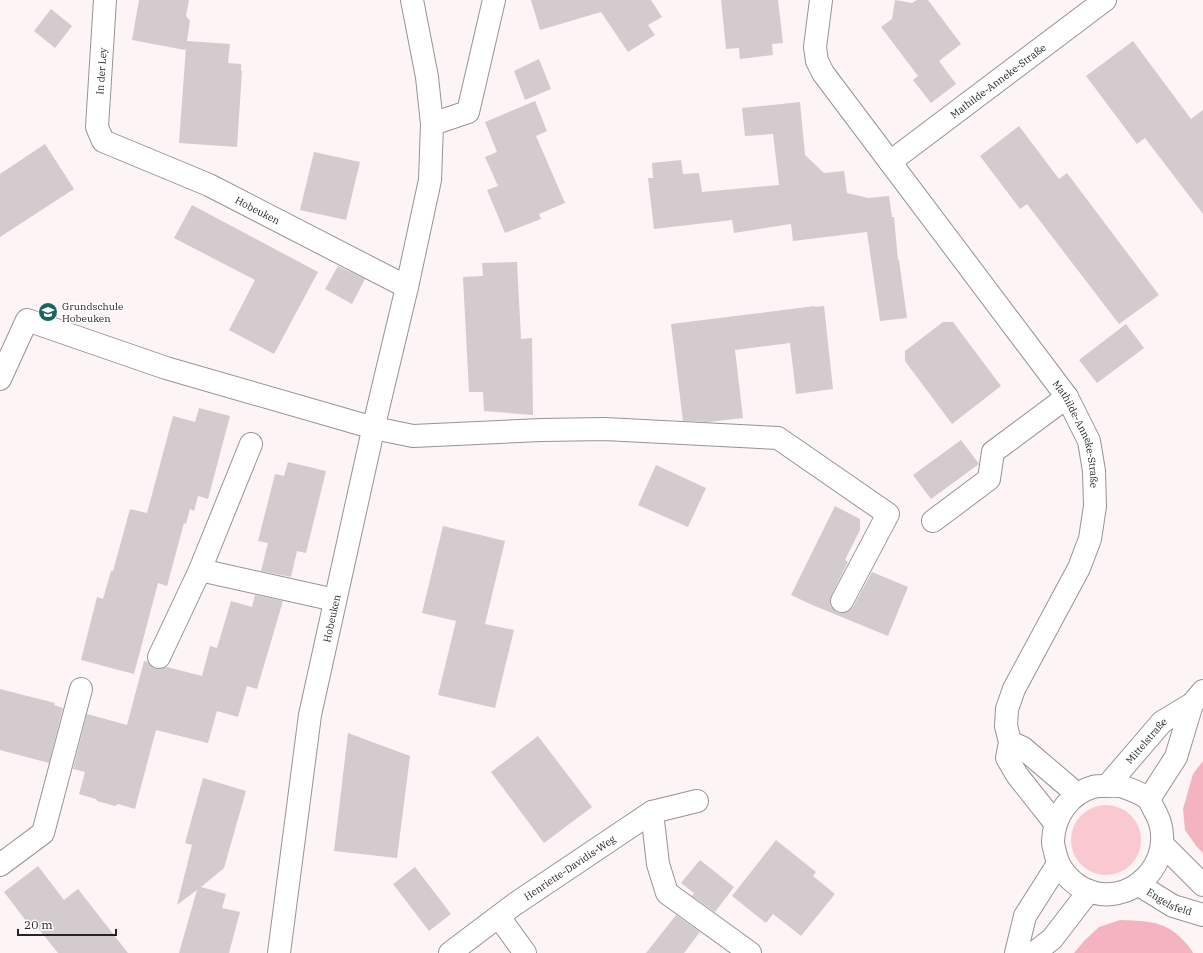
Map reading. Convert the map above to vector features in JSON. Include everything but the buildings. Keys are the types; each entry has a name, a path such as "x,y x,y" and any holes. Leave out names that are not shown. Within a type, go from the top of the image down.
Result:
{"street":[{"name":"In der Ley","path":"103,141 97,127 105,0"},
{"name":"Hobeuken","path":"279,953 310,715 430,180 432,124 427,77 412,0"},
{"path":"432,124 468,112 494,0"},
{"name":"Mathilde-Anneke-Straße","path":"821,0 815,47 817,61 823,73 1067,397 1089,442 1094,471 1095,506 1090,539 1079,568 1014,689 1007,709 1006,726 1010,742 1007,758 1017,775 1055,823"},
{"name":"Mathilde-Anneke-Straße","path":"890,162 1105,0"},
{"name":"Hobeuken","path":"103,141 209,185 407,287"},
{"path":"0,379 27,320 166,368 374,428 412,436 541,430 605,429 778,438 888,514 842,601"},
{"path":"933,521 989,479 993,452 1067,397"},
{"path":"160,657 200,570 251,444"},
{"path":"200,570 335,600"},
{"path":"0,865 43,833 81,689"},
{"name":"Mittelstraße","path":"1107,786 1162,722 1198,698"},
{"name":"Mittelstraße","path":"1148,799 1176,757 1198,698"},
{"path":"1010,742 1023,748 1077,794"},
{"path":"1094,786 1107,786 1121,786 1148,799 1162,828 1162,844 1155,867 1139,885 1130,890 1112,894 1089,891 1075,884 1058,864 1052,843 1055,823 1067,802 1077,794 1094,786"},
{"name":"Henriette-Davidis-Weg","path":"450,953 499,917 652,812 697,801"},
{"path":"652,812 658,864 667,893 750,953"},
{"path":"1162,844 1203,885"},
{"path":"1016,953 1025,916 1058,864"},
{"name":"Engelsfeld","path":"1139,885 1173,906 1203,915"},
{"path":"1034,953 1052,939 1089,891"},
{"path":"499,917 525,953"}],"shaded area":[{"path":"1203,761 1203,853 1185,830 1183,809 1193,774"},
{"path":"1106,805 1119,808 1131,815 1138,827 1141,840 1138,853 1131,865 1119,872 1106,875 1093,872 1081,865 1074,853 1071,840 1074,827 1081,815 1093,808"},
{"path":"1120,920 1153,923 1167,928 1181,938 1193,953 1074,953 1099,927"}],"place":[{"name":"Grundschule Hobeuken","path":"48,312"}]}
